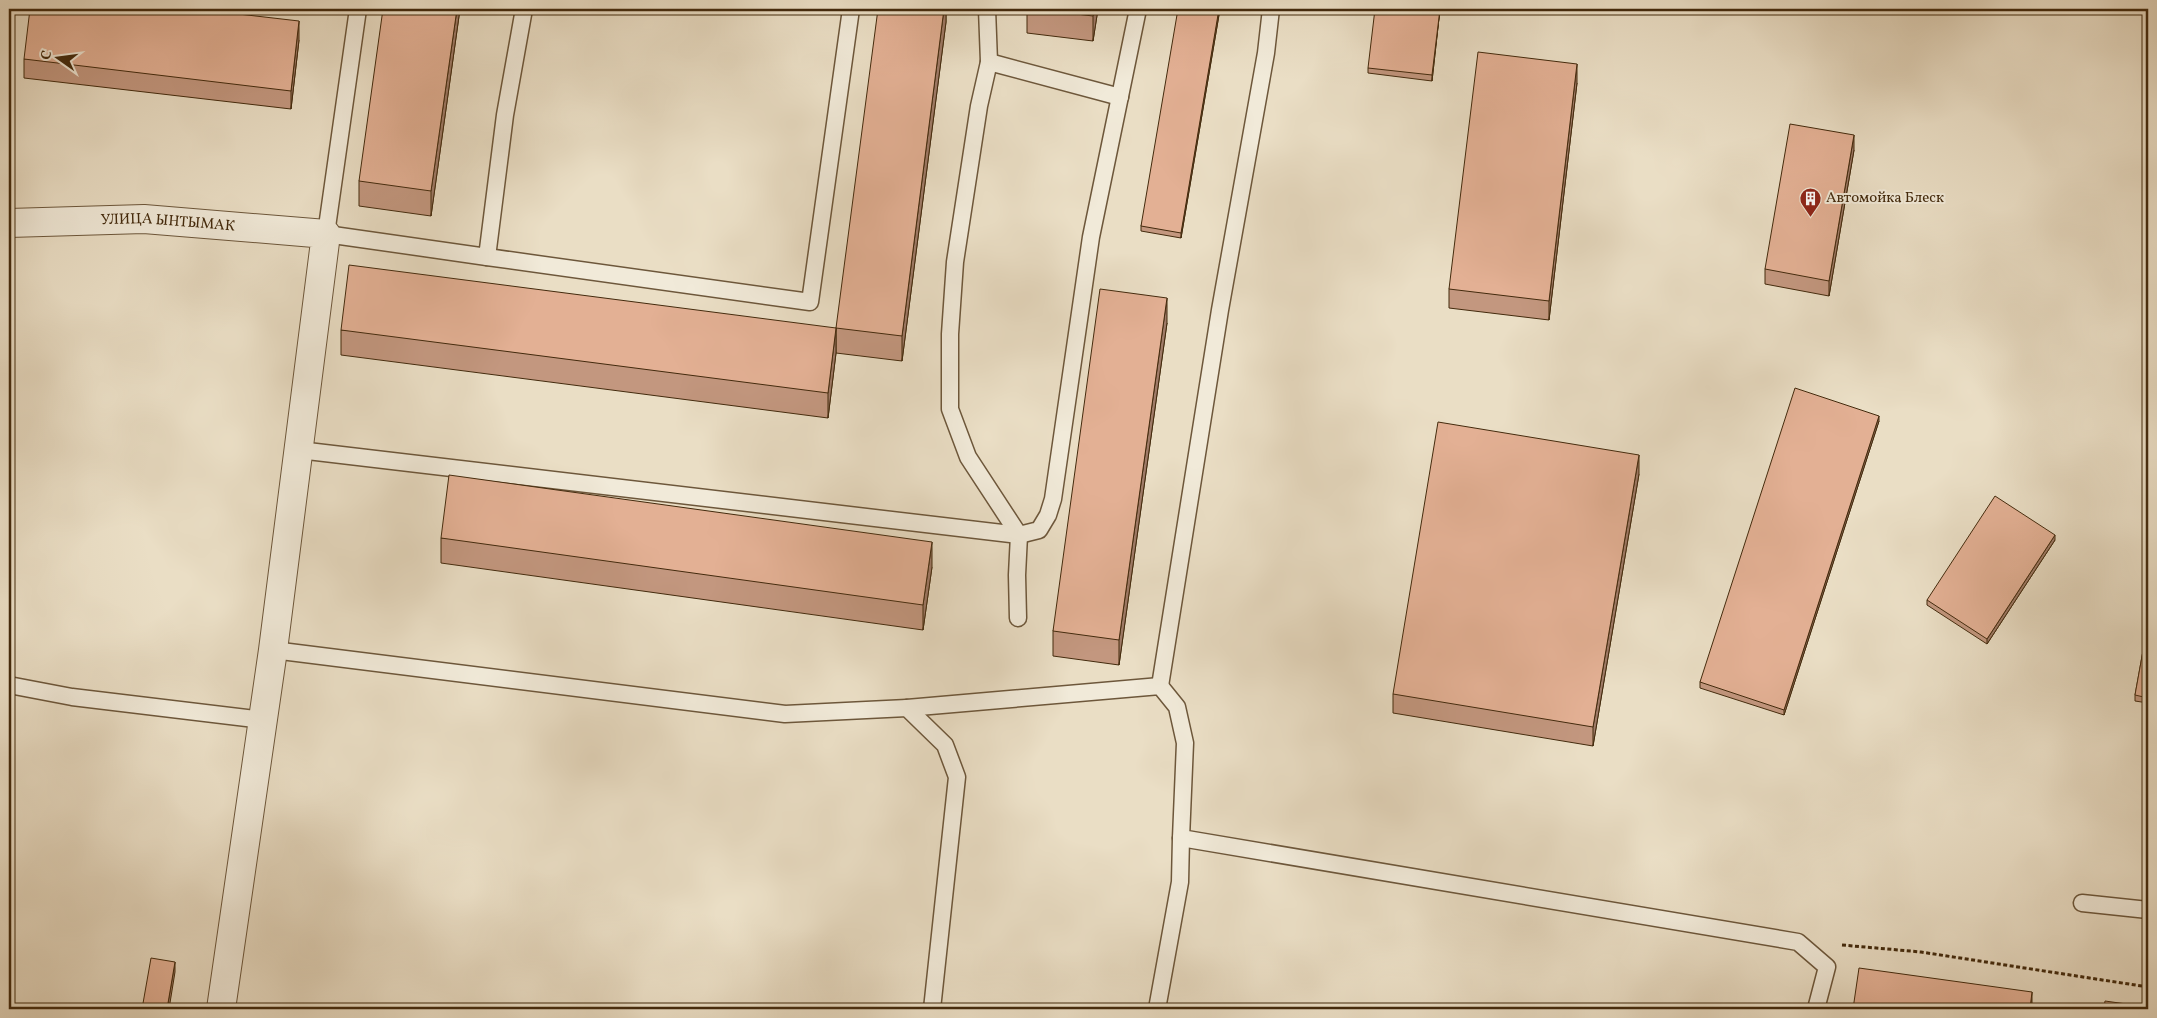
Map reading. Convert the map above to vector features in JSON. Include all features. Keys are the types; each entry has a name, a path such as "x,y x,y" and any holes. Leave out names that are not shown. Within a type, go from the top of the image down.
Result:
{"street":[{"name":"УЛИЦА ЫНТЫМАК","path":"9,223 144,219 326,234"},
{"path":"221,1009 273,650 326,234"}],"lane":[{"path":"358,9 326,234 810,302 851,9"},
{"path":"487,257 505,115 524,9"},
{"path":"986,9 989,62 978,106 954,262 950,334 950,409 968,457 1019,535 1017,575 1018,618"},
{"path":"299,450 1019,535 1038,530 1048,515 1053,499 1090,237 1138,9"},
{"path":"1157,1009 1180,882 1185,743 1177,707 1160,686 1220,310 1266,53 1271,9"},
{"path":"989,62 1120,97"},
{"path":"273,650 784,714 907,708 1160,686"},
{"path":"9,685 72,698 263,720"},
{"path":"907,708 945,745 957,777 932,1009"},
{"path":"1181,838 1798,942 1827,967 1816,1009"},
{"path":"2082,903 2148,910"}],"path":[{"path":"1798,942 1921,952 2148,987"}],"building":[{"path":"30,9 195,9 299,21 291,91 24,59"},
{"path":"383,9 457,9 431,191 359,181"},
{"path":"878,9 944,9 902,336 836,328"},
{"path":"1035,9 1094,9 1093,16"},
{"path":"1178,9 1219,9 1181,233 1141,226"},
{"path":"1375,9 1440,9 1432,75 1368,68"},
{"path":"1478,52 1577,64 1549,301 1449,289"},
{"name":"Автомойка Блеск","path":"1790,124 1854,135 1829,281 1765,269"},
{"path":"349,265 836,328 828,393 341,330"},
{"path":"1100,289 1167,298 1119,640 1053,631"},
{"path":"1795,388 1879,416 1784,710 1700,682"},
{"path":"1438,422 1639,455 1593,727 1393,694"},
{"path":"449,475 932,542 923,605 441,538"},
{"path":"1995,496 2055,535 1987,639 1927,600"},
{"path":"2148,623 2148,698 2135,695"},
{"path":"151,958 175,962 167,1009 142,1009"},
{"path":"1859,968 2032,992 2030,1009 1853,1009"},
{"path":"2105,1001 2148,1007 2148,1009 2104,1009"}],"place":[{"name":"Автомойка Блеск","path":"1810,217"}]}
